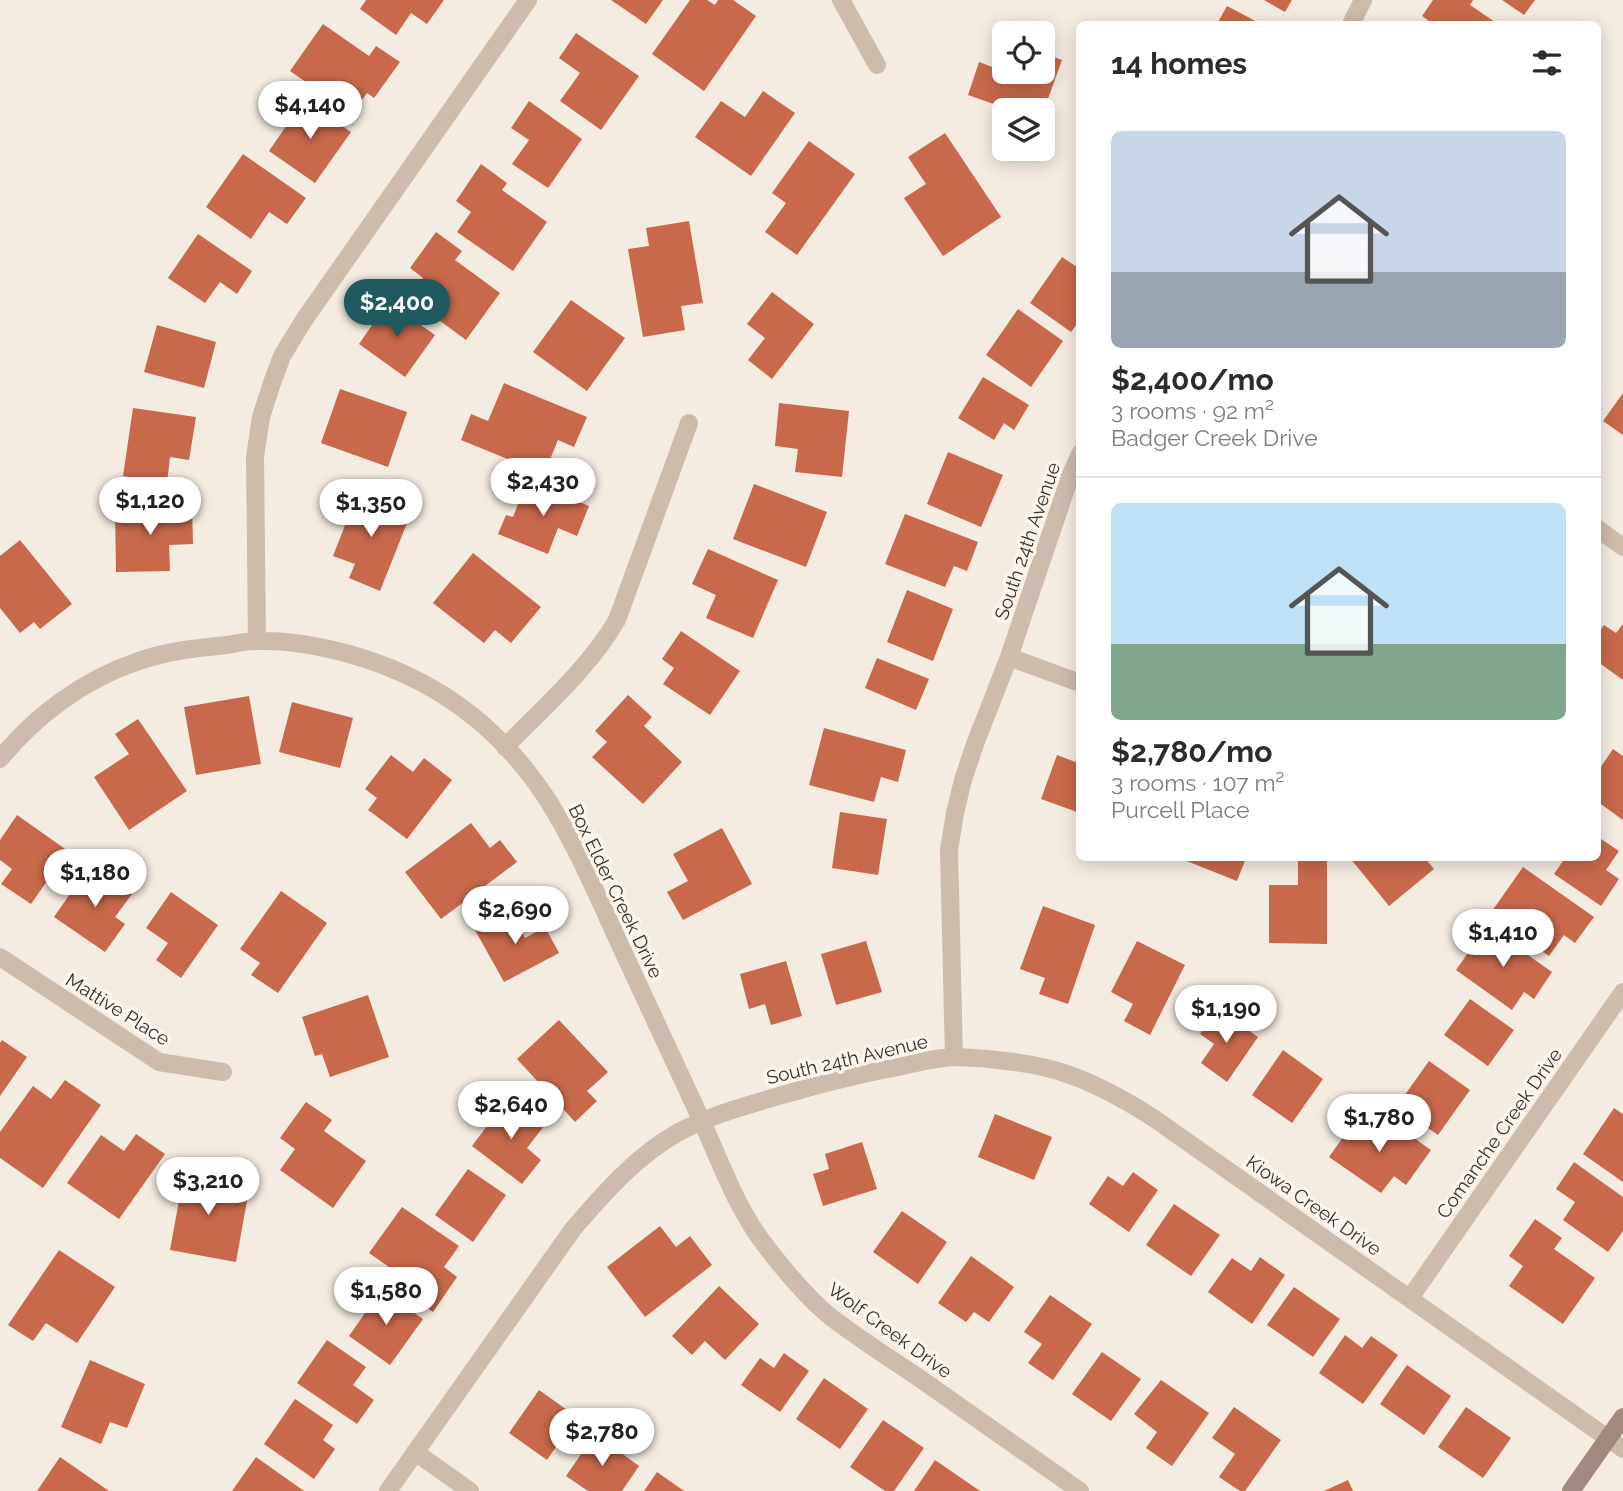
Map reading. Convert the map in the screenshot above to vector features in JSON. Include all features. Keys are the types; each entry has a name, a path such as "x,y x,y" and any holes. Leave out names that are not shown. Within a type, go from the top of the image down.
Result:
{"main road":[{"path":"1571,1491 1623,1417"}],"street":[{"path":"257,641 255,457 261,417 282,356 304,320 528,0"},
{"path":"841,0 877,65"},
{"path":"1352,21 1363,0"},
{"path":"505,747 575,675 617,620 689,423"},
{"name":"South 24th Avenue","path":"388,1491 573,1229 602,1195 659,1144 680,1131 751,1104 838,1079 954,1057 949,850 955,813 975,744 1009,657 1076,463"},
{"path":"1601,531 1623,547"},
{"name":"Box Elder Creek Drive","path":"0,760 41,716 72,694 137,661 178,650 257,641 284,642 327,648 391,667 413,677 452,699 486,728 535,782 551,805 579,858 702,1122"},
{"path":"1009,657 1076,682"},
{"name":"Mattive Place","path":"0,957 159,1062 223,1072"},
{"name":"Comanche Creek Drive","path":"1409,1298 1623,992"},
{"name":"Kiowa Creek Drive","path":"954,1057 1013,1062 1065,1073 1122,1098 1623,1449"},
{"name":"Wolf Creek Drive","path":"702,1122 742,1211 785,1271 805,1293 827,1314 1080,1491"},
{"path":"415,1452 470,1491"}],"building":[{"path":"366,0 444,0 427,24 411,13 396,35 360,9"},
{"path":"611,0 663,0 646,24"},
{"path":"690,0 707,0 715,5 718,0 733,0 756,16 704,91 652,54"},
{"path":"1264,0 1292,0 1285,12"},
{"path":"1433,0 1473,0 1470,5 1494,21 1429,21 1422,16"},
{"path":"1502,0 1535,0 1524,15"},
{"path":"1227,6 1255,21 1219,21"},
{"path":"323,24 369,56 376,46 400,62 374,98 367,93 352,114 290,71"},
{"path":"576,33 639,76 601,130 560,101 580,73 559,58"},
{"path":"1055,57 1062,60 1055,79"},
{"path":"979,62 992,67 992,84 1053,84 1048,98 992,98 992,103 968,95"},
{"path":"763,91 795,113 751,176 695,137 721,101 745,117"},
{"path":"304,100 351,132 315,183 269,151"},
{"path":"529,101 582,139 548,188 512,164 529,140 511,128"},
{"path":"945,133 1001,217 943,256 904,198 926,184 908,157"},
{"path":"809,141 855,174 797,255 765,232 786,203 772,193"},
{"path":"243,154 306,198 287,224 269,212 251,239 206,207"},
{"path":"481,164 507,183 502,190 547,222 513,271 457,232 471,212 456,201"},
{"path":"689,221 703,303 681,306 685,330 643,337 628,249 649,246 646,228"},
{"path":"436,232 462,251 455,260 500,293 466,340 409,298 423,278 410,268"},
{"path":"198,234 252,271 237,294 220,282 205,303 168,278"},
{"path":"1062,257 1076,266 1076,325 1071,332 1030,303"},
{"path":"772,292 814,324 772,379 748,360 765,338 747,324"},
{"path":"571,300 625,338 587,391 533,352"},
{"path":"388,302 435,335 405,377 359,344"},
{"path":"1018,309 1063,341 1031,387 986,355"},
{"path":"157,325 216,342 204,388 144,372"},
{"path":"983,377 1029,405 1014,430 1004,423 994,440 958,418"},
{"path":"504,383 587,417 574,447 558,440 544,474 461,440 471,414 488,421"},
{"path":"340,389 407,412 388,467 321,443"},
{"path":"1623,393 1623,435 1603,421"},
{"path":"779,403 849,411 842,477 795,472 798,449 775,446"},
{"path":"133,408 196,417 189,460 170,457 167,483 123,476"},
{"path":"948,452 1003,475 981,527 927,504"},
{"path":"527,481 589,506 577,536 558,528 548,554 498,534 506,515 513,517"},
{"path":"754,484 827,512 806,567 733,539"},
{"path":"358,492 411,513 380,591 349,578 355,564 333,556"},
{"path":"192,508 193,544 169,545 170,571 116,572 115,509"},
{"path":"905,514 978,542 967,571 954,566 945,587 885,564"},
{"path":"20,540 72,604 40,629 34,622 20,633 0,608 0,556"},
{"path":"708,549 778,580 753,638 706,618 716,595 692,584"},
{"path":"473,553 541,607 511,643 495,630 484,643 433,603"},
{"path":"907,590 953,609 933,661 887,642"},
{"path":"1623,624 1623,680 1601,664 1601,629 1604,625 1616,633"},
{"path":"681,631 740,671 710,715 663,684 674,668 662,659"},
{"path":"877,658 929,679 916,710 865,688"},
{"path":"628,695 652,717 644,726 682,762 643,804 592,757 607,742 595,731"},
{"path":"249,696 261,764 196,775 184,707"},
{"path":"292,702 353,718 340,768 279,752"},
{"path":"138,719 187,791 129,830 94,777 129,754 115,734"},
{"path":"824,728 906,750 898,782 881,777 874,802 809,785"},
{"path":"1613,749 1623,756 1623,820 1601,804 1601,767"},
{"path":"391,755 413,772 424,758 452,780 407,839 368,810 377,798 365,789"},
{"path":"1057,755 1076,762 1076,812 1041,799"},
{"path":"840,812 887,819 878,875 832,868"},
{"path":"17,815 68,851 31,904 1,884 12,869 0,860 0,840"},
{"path":"471,823 490,848 500,840 517,862 441,919 405,872"},
{"path":"722,828 752,884 683,920 667,892 688,881 673,854"},
{"path":"1601,839 1619,851 1606,870 1619,879 1601,906 1554,874 1563,861 1601,861"},
{"path":"1187,861 1245,861 1237,881"},
{"path":"1298,861 1327,861 1327,944 1269,943 1269,885 1298,885"},
{"path":"1352,861 1427,861 1434,869 1389,906"},
{"path":"90,865 132,894 115,917 125,924 105,952 54,917"},
{"path":"1523,867 1594,917 1575,943 1564,935 1549,956 1490,914"},
{"path":"281,891 327,923 278,993 251,975 260,963 240,949"},
{"path":"171,892 218,925 181,978 156,960 168,943 146,928"},
{"path":"1043,906 1095,925 1068,1004 1039,994 1045,978 1020,969"},
{"path":"510,911 525,938 545,927 559,953 504,982 475,930"},
{"path":"1487,926 1552,972 1534,999 1524,992 1512,1010 1456,970"},
{"path":"866,941 882,992 836,1005 821,954"},
{"path":"1137,941 1185,965 1150,1035 1124,1021 1133,1004 1111,992"},
{"path":"786,961 802,1016 771,1025 765,1004 749,1009 740,974"},
{"path":"368,995 389,1057 330,1077 322,1054 315,1056 302,1017"},
{"path":"1470,999 1514,1030 1488,1066 1444,1035"},
{"path":"1218,1009 1258,1037 1227,1082 1201,1063 1214,1044 1200,1034"},
{"path":"559,1020 608,1072 587,1091 597,1101 575,1122 517,1059"},
{"path":"2,1040 27,1057 0,1096 0,1043"},
{"path":"1283,1050 1323,1079 1292,1123 1252,1095"},
{"path":"1429,1061 1470,1090 1438,1135 1397,1106"},
{"path":"65,1080 101,1105 43,1188 0,1158 0,1132 33,1086 51,1099"},
{"path":"508,1098 544,1126 527,1148 541,1160 522,1184 472,1146"},
{"path":"306,1102 332,1120 324,1131 366,1161 333,1208 280,1170 295,1149 280,1138"},
{"path":"1614,1108 1623,1114 1623,1182 1583,1154"},
{"path":"1360,1113 1398,1140 1404,1131 1431,1150 1406,1185 1394,1176 1381,1193 1329,1157"},
{"path":"995,1114 1052,1137 1034,1180 978,1157"},
{"path":"136,1134 165,1154 119,1219 67,1183 101,1135 124,1151"},
{"path":"862,1142 877,1189 823,1206 813,1174 829,1169 825,1154"},
{"path":"186,1162 213,1167 210,1187 248,1195 236,1262 170,1250"},
{"path":"1574,1162 1623,1197 1623,1231 1608,1252 1563,1220 1575,1202 1556,1189"},
{"path":"468,1169 506,1195 473,1242 435,1215"},
{"path":"1133,1172 1158,1190 1129,1232 1089,1204 1108,1176 1123,1186"},
{"path":"1174,1204 1220,1235 1191,1276 1146,1245"},
{"path":"402,1207 459,1246 444,1267 457,1277 433,1312 407,1294 413,1284 369,1253"},
{"path":"902,1211 947,1242 918,1284 873,1252"},
{"path":"1535,1219 1562,1238 1554,1249 1595,1278 1563,1324 1509,1286 1523,1266 1509,1256"},
{"path":"660,1226 676,1247 690,1236 712,1265 645,1317 607,1267"},
{"path":"59,1250 115,1287 77,1343 46,1323 33,1341 8,1325"},
{"path":"971,1256 1014,1287 989,1322 974,1312 966,1322 938,1303"},
{"path":"1260,1257 1285,1275 1252,1324 1208,1292 1232,1258 1251,1271"},
{"path":"719,1286 759,1324 725,1360 705,1341 692,1355 672,1336"},
{"path":"1294,1287 1340,1319 1313,1357 1267,1325"},
{"path":"381,1290 423,1319 390,1365 349,1336"},
{"path":"1050,1295 1092,1324 1053,1380 1028,1363 1042,1344 1024,1332"},
{"path":"1345,1335 1362,1348 1371,1336 1398,1355 1363,1404 1319,1373"},
{"path":"327,1340 366,1367 353,1385 374,1400 357,1424 297,1383"},
{"path":"1102,1352 1141,1379 1111,1421 1072,1394"},
{"path":"784,1353 809,1371 780,1412 741,1385 760,1358 774,1368"},
{"path":"90,1360 145,1384 127,1428 110,1422 101,1444 61,1427"},
{"path":"1407,1365 1451,1396 1424,1435 1380,1404"},
{"path":"824,1378 868,1409 840,1449 796,1419"},
{"path":"1161,1380 1209,1413 1172,1466 1146,1448 1157,1432 1134,1414"},
{"path":"539,1390 577,1417 547,1460 509,1433"},
{"path":"295,1399 333,1425 323,1440 335,1449 314,1479 264,1444"},
{"path":"1234,1407 1281,1440 1245,1491 1240,1491 1219,1477 1235,1454 1212,1438"},
{"path":"1466,1407 1511,1438 1483,1478 1438,1447"},
{"path":"883,1420 924,1448 894,1491 885,1491 850,1467"},
{"path":"595,1434 639,1466 622,1491 588,1491 566,1476"},
{"path":"60,1457 109,1491 37,1491"},
{"path":"256,1457 304,1491 232,1491"},
{"path":"935,1460 980,1491 914,1491"},
{"path":"657,1472 684,1491 644,1491"},
{"path":"1348,1480 1353,1491 1324,1491"}]}
